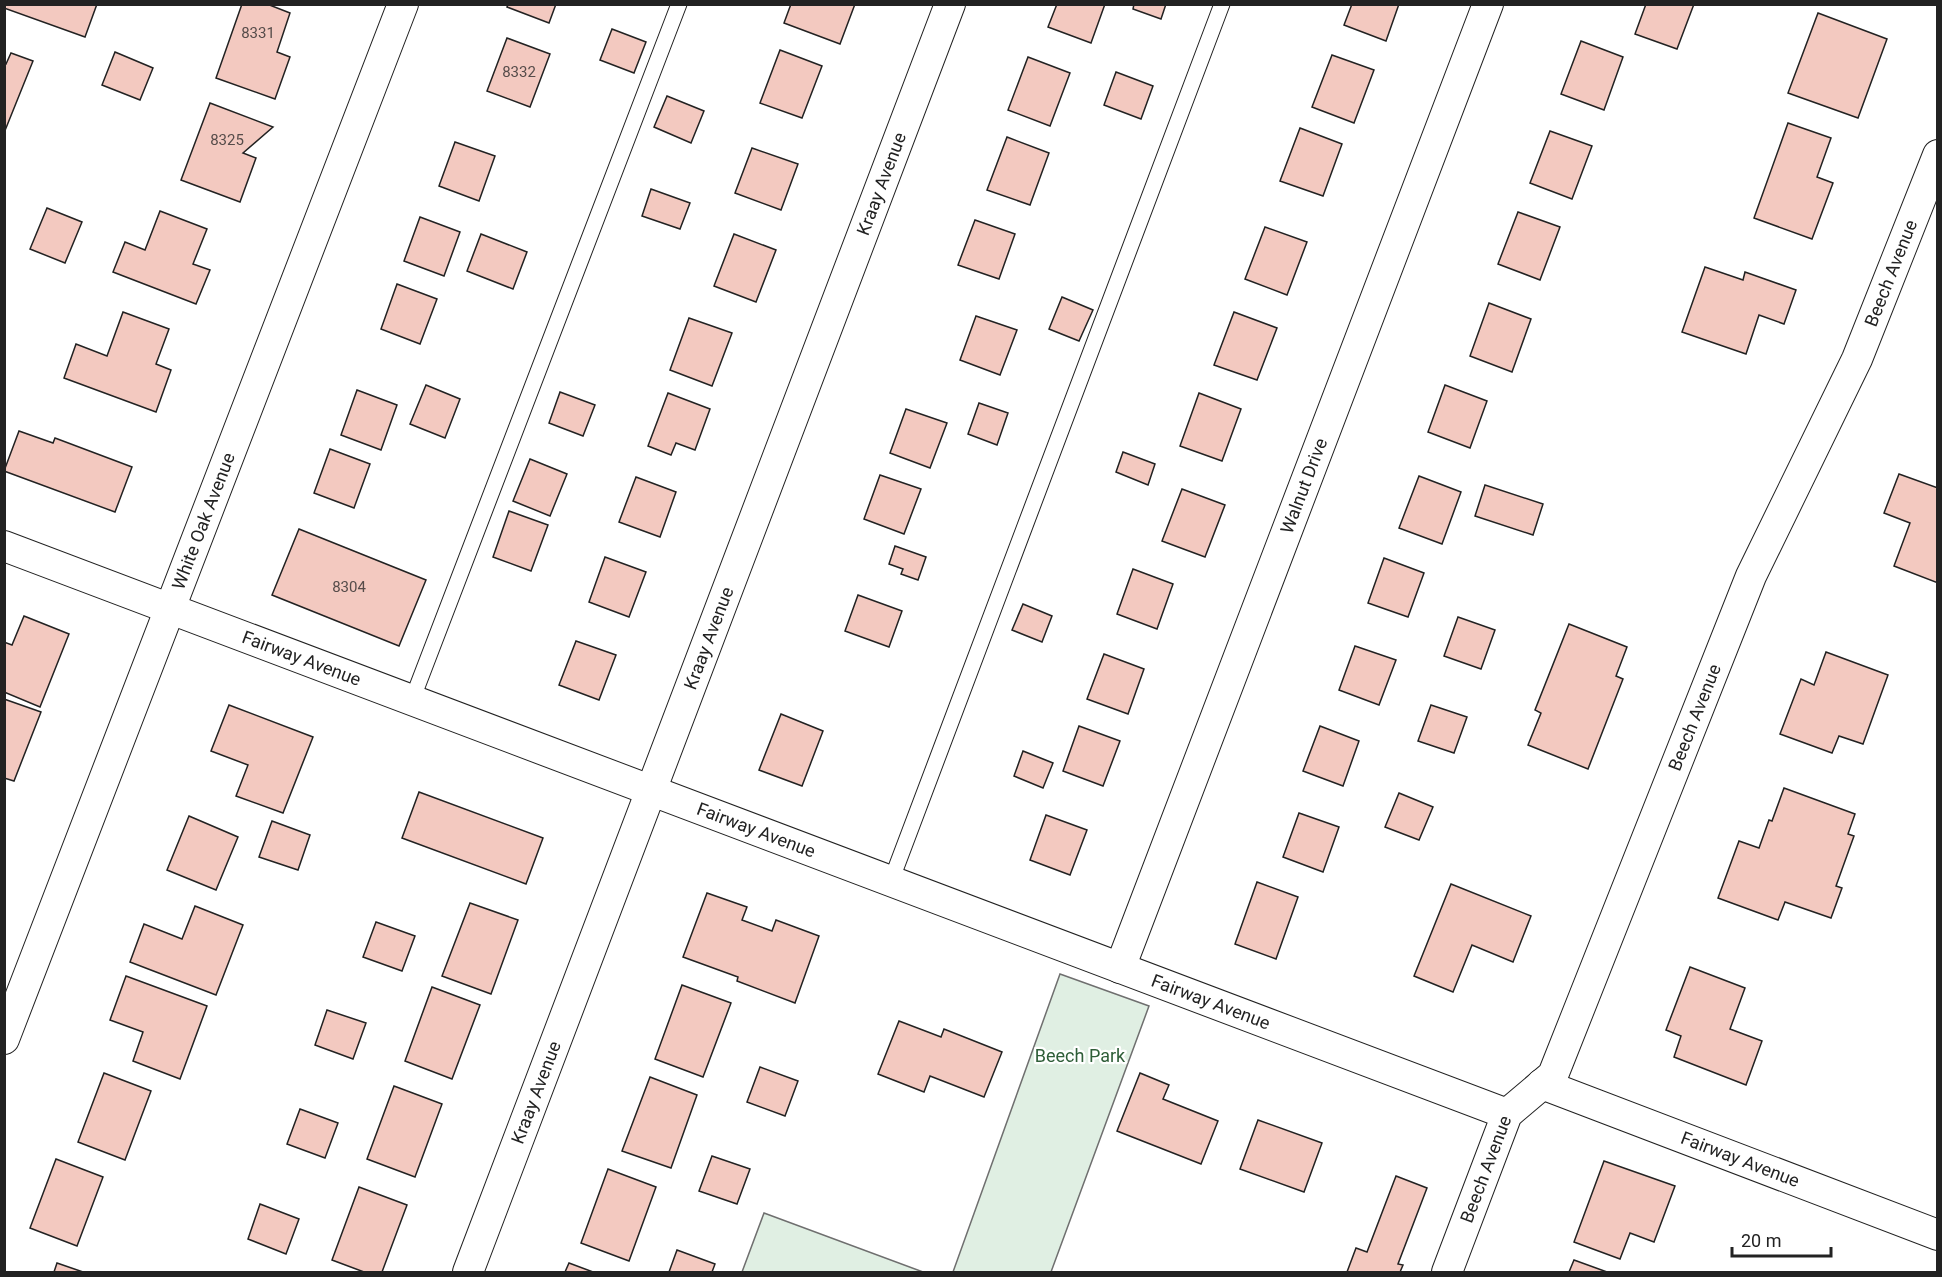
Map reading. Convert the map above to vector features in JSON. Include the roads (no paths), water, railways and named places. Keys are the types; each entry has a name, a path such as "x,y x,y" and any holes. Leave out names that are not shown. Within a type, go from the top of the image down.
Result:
{"street":[{"name":"White Oak Avenue","path":"4,1039 403,4"},
{"name":"Kraay Avenue","path":"468,1272 950,4"},
{"name":"Walnut Drive","path":"1120,968 1488,4"},
{"name":"Beech Avenue","path":"1447,1272 1507,1114 1554,1075 1751,576 1857,358 1938,155"},
{"name":"Fairway Avenue","path":"4,546 1507,1114"},
{"name":"Fairway Avenue","path":"1542,1084 1938,1235"}],"lane":[{"path":"412,700 680,4"},
{"path":"891,881 1222,4"}],"park label":[{"name":"Beech Park","path":"1080,1056"}]}
